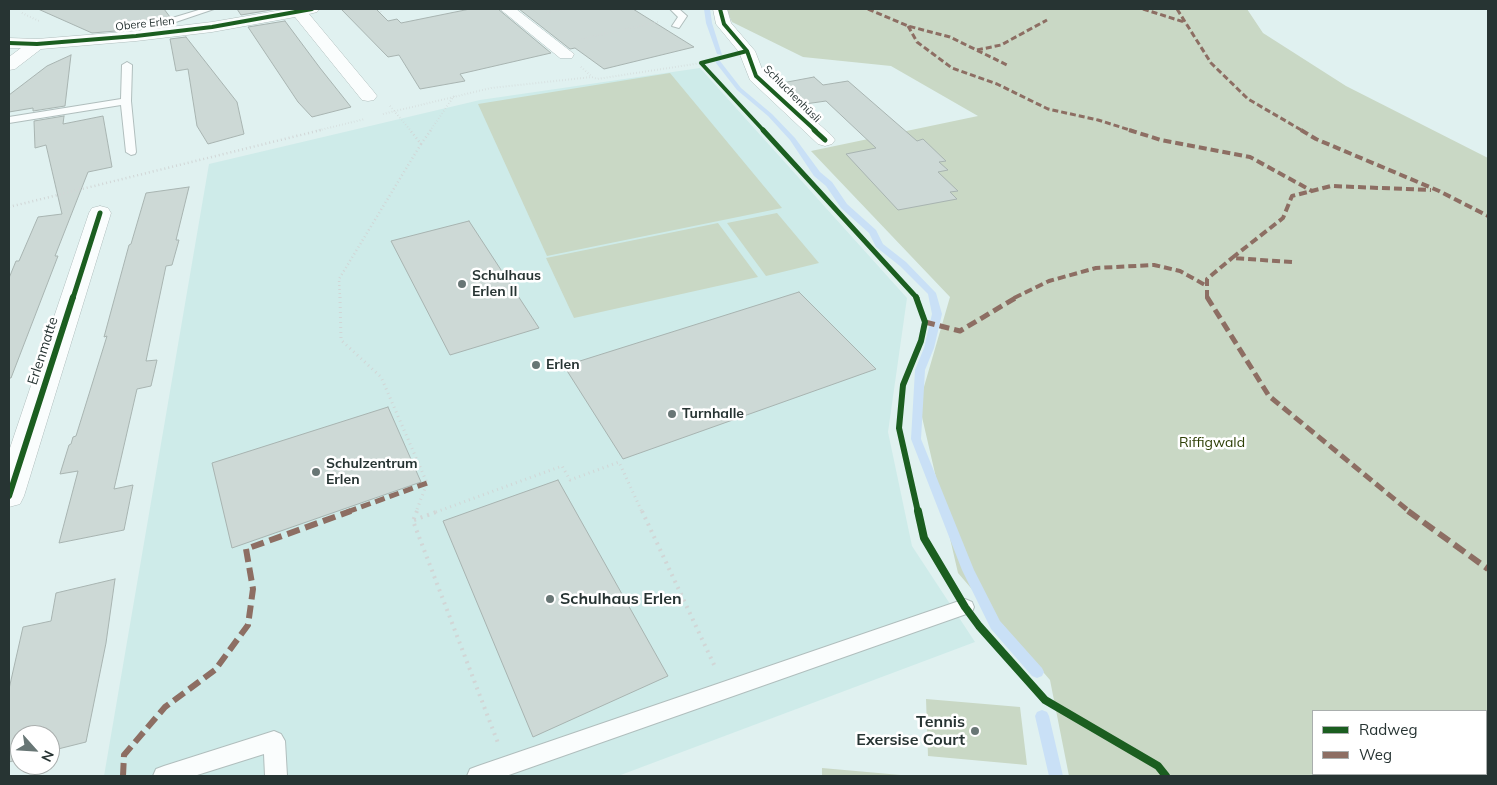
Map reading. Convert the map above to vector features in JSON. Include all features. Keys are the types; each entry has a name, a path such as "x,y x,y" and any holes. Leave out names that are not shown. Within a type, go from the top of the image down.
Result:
{"street":[{"path":"507,9 569,47"},
{"name":"Schluchenhüsli","path":"720,9 724,24 747,51 756,76 825,140"},
{"name":"Obere Erlen","path":"9,43 37,44 136,36 212,27 305,10 368,96"},
{"path":"9,65 37,44"},
{"name":"Erlenmatte","path":"9,496 100,213"}],"lane":[{"path":"136,36 152,27 210,9"},
{"path":"674,9 683,16 676,26"},
{"path":"127,65 126,101 131,152"},
{"path":"9,120 126,101"},
{"path":"478,776 965,607"},
{"path":"164,776 274,741 276,776"}],"path":[{"path":"346,10 353,9"},
{"path":"378,9 381,12"},
{"path":"569,47 683,16"},
{"path":"375,116 491,88 592,77 597,79 703,65 747,51"},
{"path":"368,96 379,93 422,144"},
{"path":"455,96 422,144 339,279 341,340 381,377 427,483 414,520 507,766"},
{"path":"9,207 366,118"},
{"path":"414,520 562,466 570,480 619,462 726,690"}],"shaded area":[{"name":"Erlen","path":"700,68 907,298 888,432 912,546 975,642 618,776 104,776 209,164 480,100"}],"green space":[{"name":"Riffigwald","path":"726,9 1247,9 1263,33 1346,86 1488,158 1488,776 1069,776 1050,680 958,573 919,404 950,297 811,151 978,116 891,66 803,57 732,22"},
{"path":"670,73 782,208 547,256 478,104"},
{"path":"777,213 819,263 766,276 727,223"},
{"path":"718,223 758,277 574,318 546,258"},
{"name":"Tennis Exersise Court","path":"926,699 1020,707 1027,765 928,756"},
{"path":"822,768 912,776 822,776"}],"building":[{"path":"38,9 164,9 170,17 148,23 140,29 92,33"},
{"path":"237,9 277,9 241,15"},
{"path":"341,9 376,9 388,21 397,19 401,23 470,9 498,9 551,53 460,74 465,81 420,89 399,55 388,57"},
{"path":"519,9 633,9 694,47 604,69 575,48 570,49"},
{"path":"285,21 351,107 312,117 298,102 248,27"},
{"path":"186,37 237,102 244,134 208,144 197,126 188,69 176,71 170,39"},
{"path":"71,55 65,106 33,111 33,108 9,112 9,95 47,66"},
{"path":"814,77 823,85 848,81 917,141 923,139 946,161 939,162 948,170 938,172 958,191 950,192 957,199 898,210 846,154 876,148 826,101 805,104 782,83"},
{"path":"64,116 63,124 103,116 112,167 88,172 55,256 58,256 11,378 9,378 9,278 16,261 19,261 38,217 62,214 46,145 35,148 34,121"},
{"path":"189,187 176,240 179,240 172,265 166,266 146,361 157,360 151,386 137,389 114,489 133,485 124,530 59,543 78,471 60,474 69,445 73,437 76,436 107,336 104,337 129,245 131,244 146,193"},
{"name":"Schulhaus Erlen II","path":"469,221 539,328 450,355 391,241"},
{"name":"Turnhalle","path":"799,292 876,369 623,459 564,366"},
{"name":"Schulzentrum Erlen","path":"388,407 421,482 232,548 212,463"},
{"name":"Schulhaus Erlen","path":"558,480 668,676 533,737 443,521"},
{"path":"115,579 106,643 86,742 60,748 60,725 10,725 9,762 9,689 23,627 51,621 56,593"}],"waterway":[{"path":"707,9 709,23 720,54"},
{"path":"718,62 739,89 770,115 793,139 817,174 829,184 844,206 873,232 879,245 903,264 932,293 937,314 929,348 920,370 916,439 968,570 995,625 1037,672"},
{"path":"1042,716 1056,776"}],"marked path":[{"path":"868,9 908,26 950,37 1007,65"},
{"path":"1143,9 1184,22"},
{"path":"1177,9 1211,63 1248,99 1316,139 1439,191 1488,216"},
{"path":"977,50 1001,45 1047,20"},
{"path":"908,26 917,42 952,68 997,84 1048,109 1098,120 1161,140 1250,157 1312,191"},
{"path":"1292,262 1232,258 1283,218 1292,196 1331,186 1431,190"},
{"path":"1232,258 1207,279 1206,296 1269,396 1403,507 1488,569"},
{"path":"925,322 960,331 1009,301 1049,281 1096,268 1154,265 1180,271 1207,286"},
{"path":"123,776 124,755 165,707 215,670 248,625 253,589 246,549 427,483"}],"cycle path":[{"path":"9,43 37,44 136,36 212,27 312,9"},
{"path":"720,9 724,24 747,51 756,76 825,140"},
{"path":"747,51 701,63 918,299 925,322 921,341 903,385 899,428 924,538 965,607 979,626 1045,700 1158,766 1166,776"},
{"path":"9,496 100,213"}],"place":[{"name":"Schulhaus Erlen II","path":"462,284"},
{"name":"Erlen","path":"536,365"},
{"name":"Turnhalle","path":"672,414"},
{"name":"Schulzentrum Erlen","path":"316,472"},
{"name":"Schulhaus Erlen","path":"550,599"},
{"name":"Tennis Exersise Court","path":"975,731"}]}
